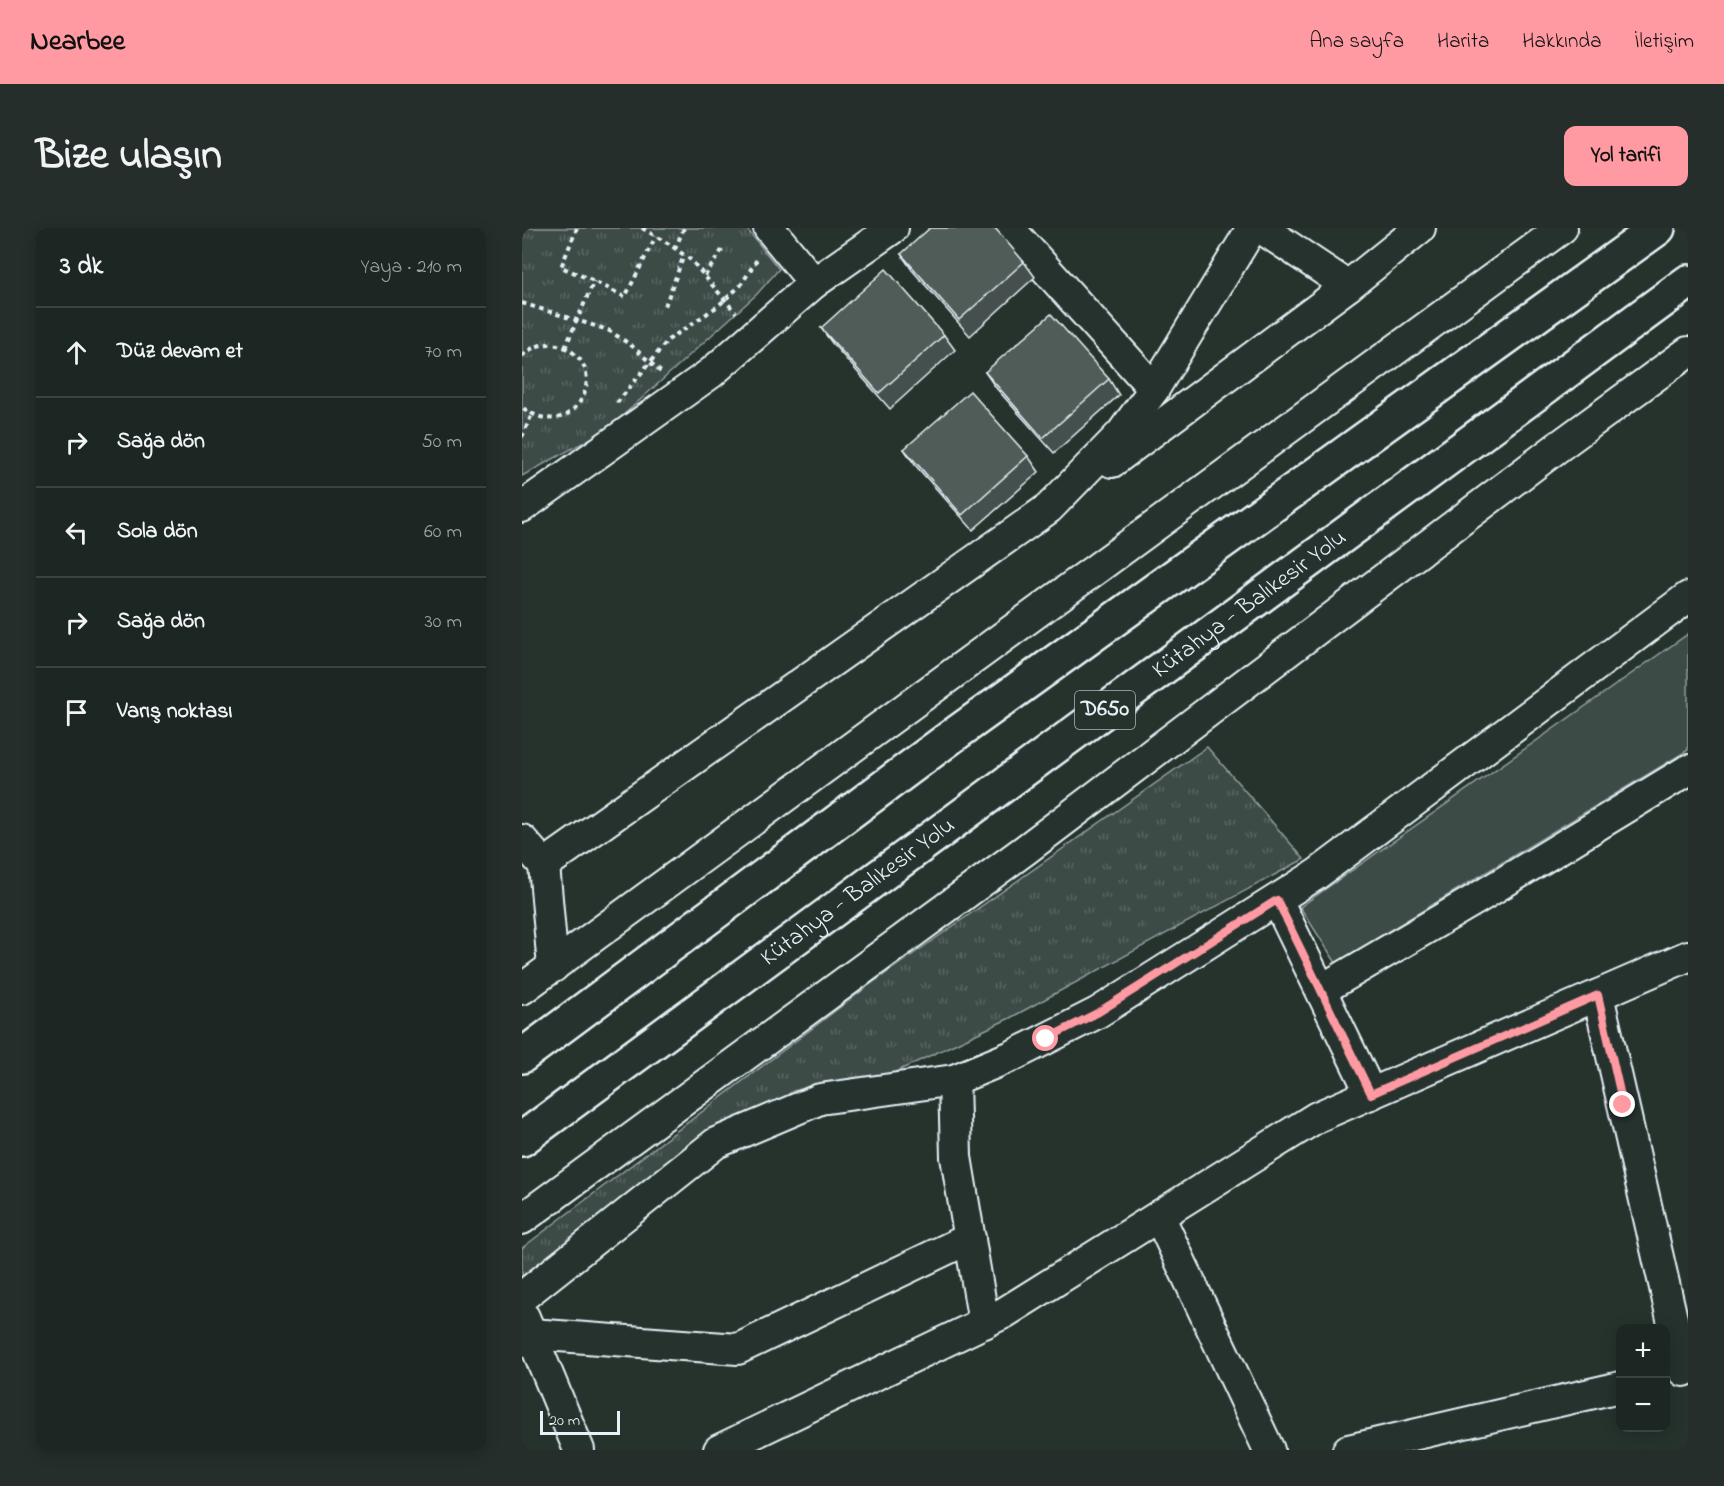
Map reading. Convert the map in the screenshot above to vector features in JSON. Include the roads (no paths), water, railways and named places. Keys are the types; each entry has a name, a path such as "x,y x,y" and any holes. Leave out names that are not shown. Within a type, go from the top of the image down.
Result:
{"highway":[{"name":"D650","path":"522,1056 951,736 1646,231"},
{"name":"Kütahya - Balıkesir Yolu","path":"522,1139 1688,282"}],"street":[{"path":"522,507 711,373 814,283 892,228"},
{"path":"1009,228 1154,389"},
{"path":"1049,508 1122,433 1154,389 1252,228"},
{"path":"1261,228 1348,286"},
{"path":"544,865 1049,508 1348,286 1420,228"},
{"path":"522,989 1553,233"},
{"path":"762,241 814,283"},
{"path":"522,1219 1025,850 1548,454 1688,352"},
{"path":"522,1297 716,1143 820,1099 954,1080 1012,1056 1097,1013 1317,874 1688,597"},
{"path":"1321,990 1688,770"},
{"path":"522,840 544,865 553,967"},
{"path":"1277,900 1371,1094"},
{"path":"719,1450 1004,1313 1317,1117 1688,956"},
{"path":"1598,995 1679,1372"},
{"path":"954,1080 956,1157 984,1323"},
{"path":"1159,1216 1269,1450"},
{"path":"579,1450 526,1323 738,1349 970,1238"},
{"path":"1348,1450 1616,1388"}]}
